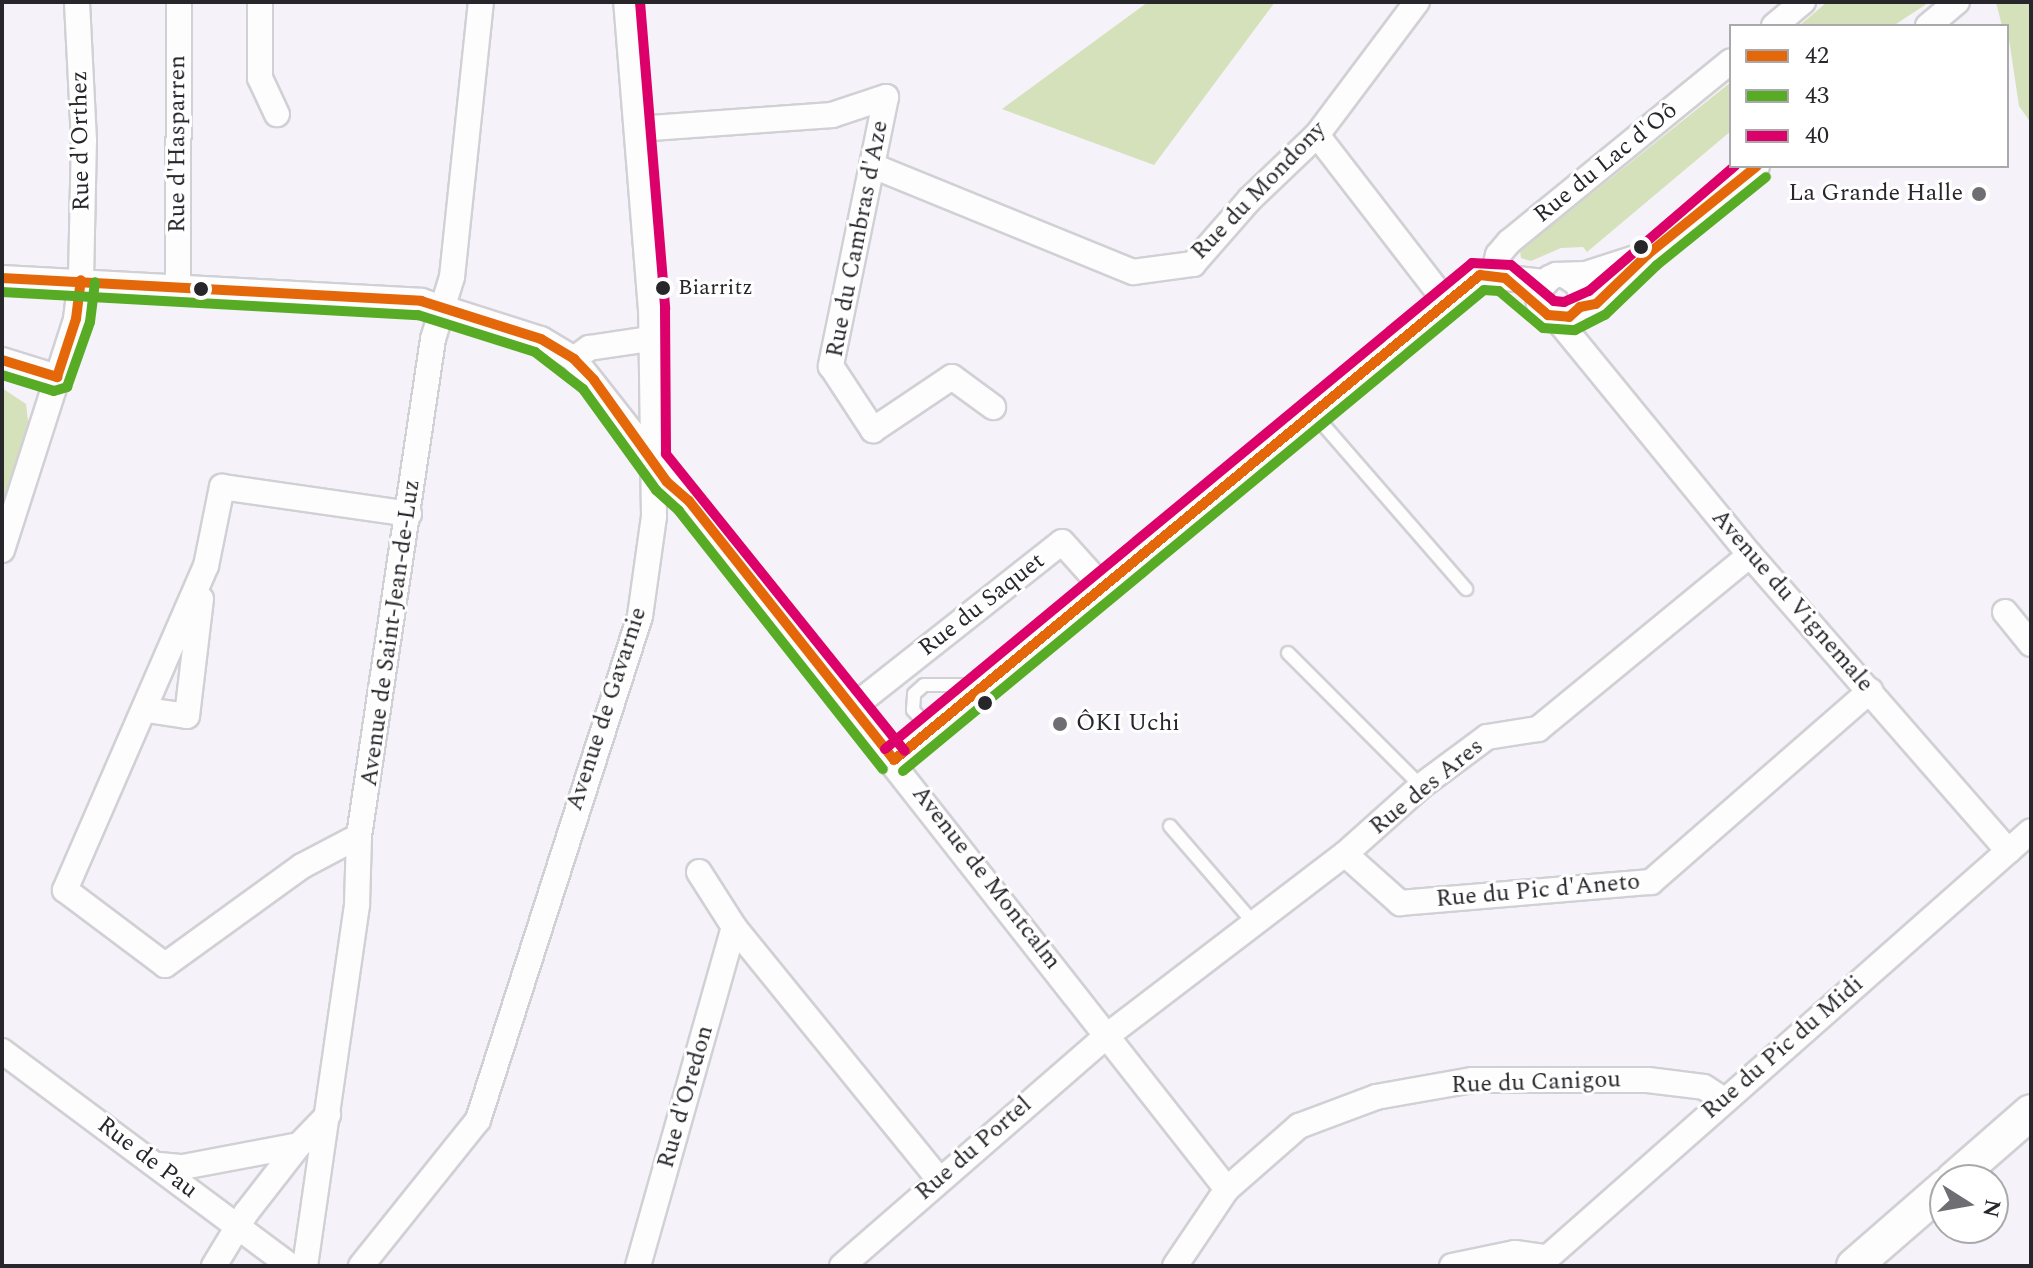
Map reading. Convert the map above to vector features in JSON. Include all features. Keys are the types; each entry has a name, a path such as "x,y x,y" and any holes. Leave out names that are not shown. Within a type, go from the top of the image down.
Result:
{"main road":[{"path":"1971,1164 2031,1112"},
{"path":"1854,1266 1929,1201"}],"street":[{"name":"Rue d'Orthez","path":"2,550 76,319 81,280 84,141 77,2"},
{"name":"Rue d'Hasparren","path":"178,287 179,2"},
{"path":"260,2 260,78 277,114"},
{"name":"Avenue de Saint-Jean-de-Luz","path":"305,1266 357,904 359,836 433,339 452,277 481,2"},
{"name":"Avenue de Gavarnie","path":"361,1266 478,1120 640,616 652,540 650,339 626,2"},
{"name":"Rue du Mondony","path":"873,166 1133,272 1193,264 1250,199 1317,135 1417,2"},
{"path":"1776,24 1803,2"},
{"path":"1930,24 1957,2"},
{"name":"Rue du Lac d'Oô","path":"1499,276 1498,255 1509,242 1729,63"},
{"name":"Rue du Cambras d'Aze","path":"637,129 832,115 886,97 831,366 873,430 952,377 993,407"},
{"path":"1317,135 1447,303"},
{"path":"894,760 1105,590 1480,275 1499,276 1559,300 1596,304 1648,254 1755,168"},
{"path":"1559,300 1586,274 1648,254"},
{"path":"2,278 81,280 444,306 541,339 574,359 589,348 650,339"},
{"name":"Avenue du Vignemale","path":"1559,300 1578,349 1750,555 2008,851"},
{"name":"Avenue de Montcalm","path":"574,359 853,707 1227,1189"},
{"path":"2,360 57,377"},
{"path":"147,710 187,716 206,566 222,487 409,514"},
{"name":"Rue du Saquet","path":"853,707 1062,542 1105,590"},
{"name":"Rue des Ares","path":"1108,1035 1252,921 1345,854 1421,786 1487,737 1538,729 1750,555"},
{"path":"206,566 147,710 65,890 165,965 302,866 359,836"},
{"path":"2005,612 2031,644"},
{"name":"Rue du Pic d'Aneto","path":"1345,854 1400,903 1651,882 1870,691"},
{"name":"Rue du Pic du Midi","path":"1540,1262 2031,831"},
{"path":"699,872 734,927 939,1179"},
{"name":"Rue d'Oredon","path":"638,1266 734,927"},
{"name":"Rue du Portel","path":"842,1266 1108,1035"},
{"name":"Rue de Pau","path":"2,1051 159,1165 290,1266"},
{"name":"Rue du Canigou","path":"1175,1266 1227,1189 1299,1126 1376,1097 1472,1080 1648,1080 1704,1087 1724,1100"},
{"path":"214,1266 299,1145 328,1115"},
{"path":"159,1165 183,1167 299,1145"},
{"path":"1452,1266 1515,1253 1540,1262"}],"lane":[{"path":"1314,414 1466,589"},
{"path":"1288,653 1421,786"},
{"path":"931,730 913,710 914,694 924,685 987,685"},
{"path":"1170,826 1252,921"}],"green space":[{"path":"1148,2 1275,2 1154,165 1002,109"},
{"path":"1827,2 1928,2 1896,24 1801,24"},
{"path":"1996,2 2031,2 2031,123 2019,106 2009,24 2002,24"},
{"path":"1729,84 1729,133 1587,252 1583,247 1561,248 1531,261 1521,258 1520,251"},
{"path":"2,388 26,404 29,429 2,516"}],"transit line":[{"name":"40","path":"640,2 665,309 666,454 905,751"},
{"name":"40","path":"885,749 1472,263 1511,265 1554,301 1564,302 1589,291 1733,168"},
{"name":"42","path":"894,760 1480,275 1505,278 1548,315 1569,317 1580,307 1596,304 1648,254 1755,168"},
{"name":"43","path":"903,771 1484,290 1499,291 1543,328 1575,330 1605,315 1657,265 1766,177"},
{"name":"42","path":"2,278 421,301 541,339 574,359 594,380 667,482 689,501 894,760"},
{"name":"42","path":"2,360 57,377 76,319 81,280"},
{"name":"43","path":"2,375 54,391 67,387 90,322 95,282"},
{"name":"43","path":"2,292 418,315 535,352 583,389 656,490 679,511 883,769"}],"place":[{"name":"La Grande Halle","path":"1979,194"},
{"name":"Biarritz","path":"663,288"},
{"name":"ÔKI Uchi","path":"1060,724"}]}
